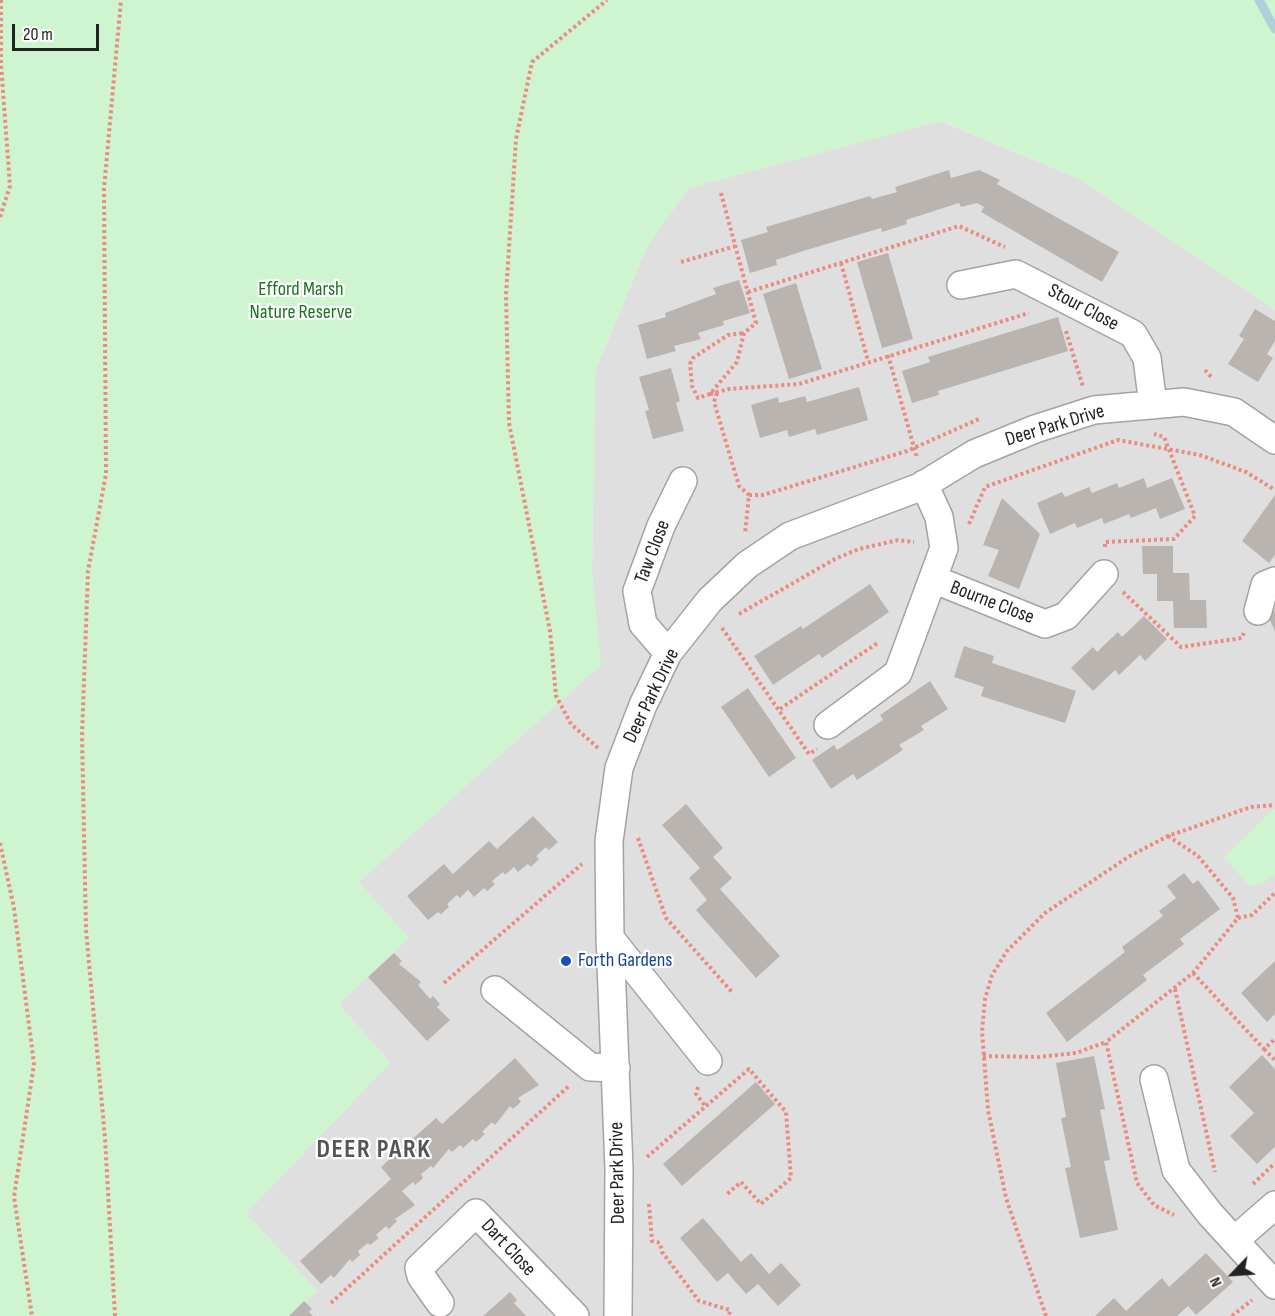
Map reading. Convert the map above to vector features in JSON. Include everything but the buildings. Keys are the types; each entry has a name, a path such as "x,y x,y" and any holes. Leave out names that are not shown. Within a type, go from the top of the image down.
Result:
{"street":[{"path":"961,285 1016,274"},
{"name":"Stour Close","path":"1016,274 1133,334 1147,358 1153,405"},
{"name":"Deer Park Drive","path":"618,1316 619,1169 610,938 609,841 619,768 643,705 668,653 713,615 735,576 790,536 924,484 974,454 1035,429 1089,411 1184,402 1234,412 1275,440"},
{"name":"Taw Close","path":"668,653 643,624 637,591 662,526 683,481"},
{"name":"Bourne Close","path":"828,725 898,673 944,548 939,517 924,484"},
{"name":"Bourne Close","path":"933,579 1045,624 1066,616 1104,574"},
{"path":"1258,610 1265,585 1275,581"},
{"path":"610,938 708,1060"},
{"path":"495,990 590,1067 616,1068"},
{"path":"1154,1079 1176,1170 1210,1214 1275,1285"},
{"path":"1234,1240 1275,1204"},
{"name":"Dart Close","path":"440,1303 421,1276 419,1268 476,1213 575,1316"}],"path":[{"path":"0,217 10,186 1,64 1,0"},
{"path":"115,1316 105,1138 86,930 82,736 88,570 106,474 104,189 121,0"},
{"path":"608,0 532,62 516,139 506,295 510,423 550,631 556,696 571,724 619,768"},
{"path":"721,193 756,323 744,333 728,335 693,358 690,364 692,386 698,398 729,389 799,384 1038,310"},
{"path":"748,292 959,226 1021,254 1016,274"},
{"path":"681,262 736,246"},
{"path":"841,263 868,362"},
{"path":"1065,325 1089,411"},
{"path":"710,394 737,362 744,333"},
{"path":"888,355 914,452"},
{"path":"717,393 714,402 739,486 749,495 764,495 907,451 914,446 984,418"},
{"path":"1153,434 1164,437 1195,516 1174,539 1105,542 1104,574 1181,647 1242,638 1250,614 1258,610"},
{"path":"909,643 895,632 780,709 713,615 860,549 898,540 944,548 961,542 985,488 1118,440 1200,455 1246,472 1275,490"},
{"path":"735,576 744,546 749,495"},
{"path":"616,795 638,838 666,918 732,992"},
{"path":"1046,1316 1006,1198 988,1110 983,1056 985,999 992,975 1007,951 1045,913 1128,857 1168,836 1251,807 1275,805"},
{"path":"1168,836 1198,856 1233,898 1238,918"},
{"path":"444,983 609,841"},
{"path":"0,843 14,908 34,1064 14,1197 32,1316"},
{"path":"1275,893 1252,915 1238,918 1193,973 1275,1060"},
{"path":"1175,989 1221,1200 1210,1214"},
{"path":"1264,1049 1275,1039"},
{"path":"983,1056 1048,1056 1076,1053 1106,1041"},
{"path":"331,1303 590,1067"},
{"path":"619,1169 640,1162 749,1070 786,1112 791,1178 761,1204 741,1182 726,1195"},
{"path":"1250,1186 1275,1163"},
{"path":"647,1193 652,1241 660,1243 662,1252 699,1301 730,1310 729,1316"}],"shaded area":[{"path":"940,121 1079,179 1275,310 1275,1316 291,1316 317,1291 246,1213 390,1063 339,1004 408,938 359,882 600,665 592,573 595,372 646,249 688,188"}],"green space":[{"name":"Efford Marsh Nature Reserve","path":"0,0 1275,0 1275,310 1079,179 941,121 688,188 646,249 595,372 592,573 601,665 359,882 409,938 339,1004 390,1063 246,1213 317,1291 291,1316 0,1316"},
{"path":"1275,809 1275,875 1265,882 1249,886 1224,857"}],"waterway":[{"path":"1259,0 1275,29"}],"place":[{"name":"Forth Gardens","path":"566,961"}],"district":[{"name":"DEER PARK","path":"374,1150"}]}
